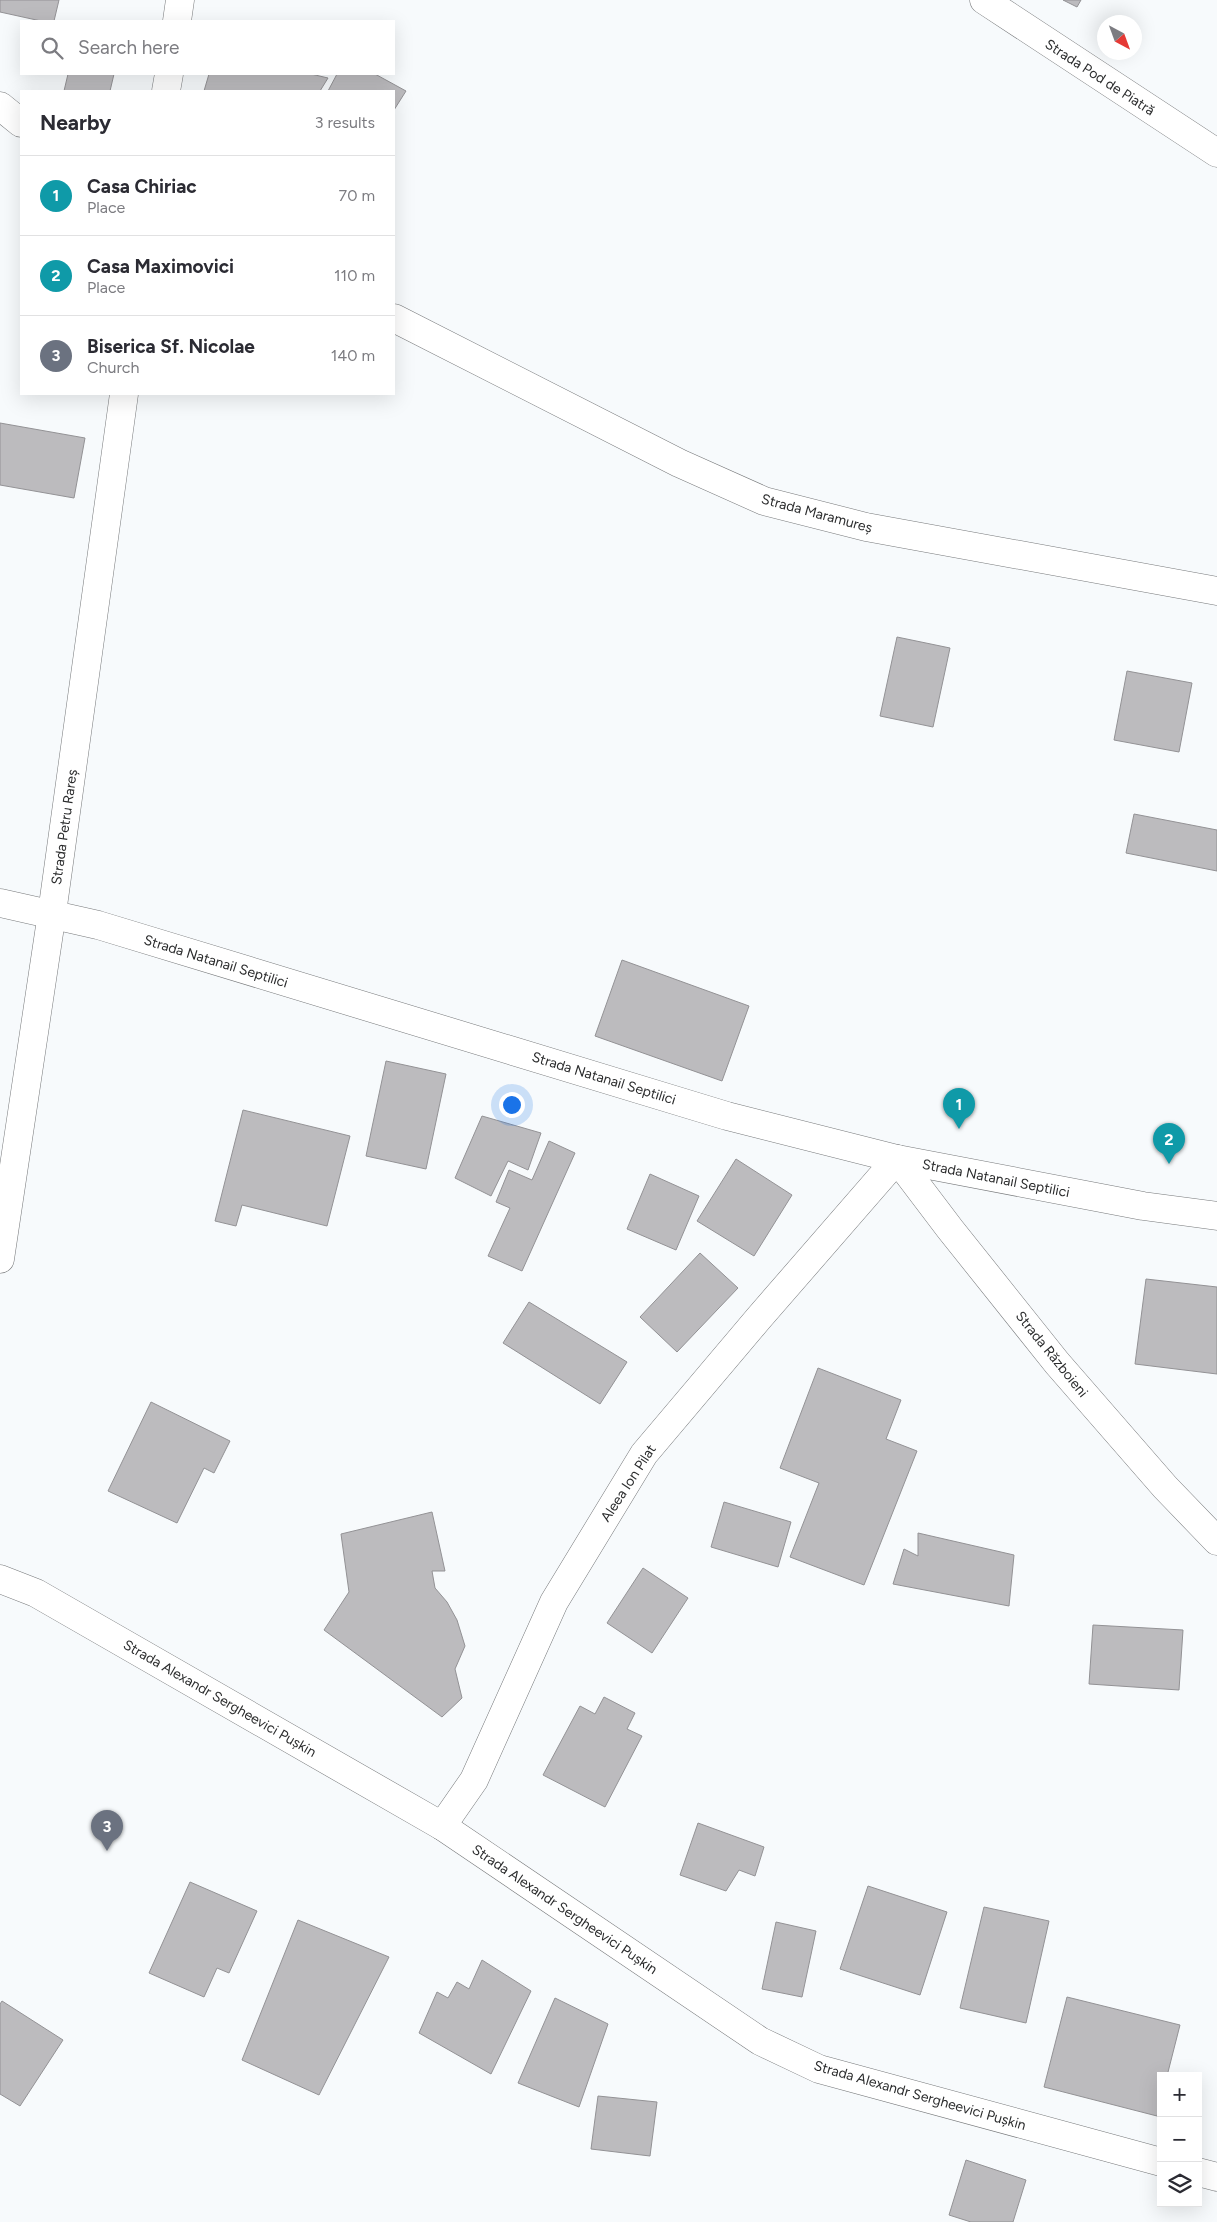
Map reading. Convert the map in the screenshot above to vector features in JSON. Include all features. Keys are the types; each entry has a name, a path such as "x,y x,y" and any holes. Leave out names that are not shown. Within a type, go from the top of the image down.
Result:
{"street":[{"path":"177,20 180,0"},
{"name":"Strada Pod de Piatră","path":"984,0 1217,153"},
{"path":"166,90 169,75"},
{"path":"0,106 20,122"},
{"name":"Strada Maramureș","path":"395,319 679,463 764,501 866,527 1217,590"},
{"name":"Strada Petru Rareș","path":"0,1259 52,914 124,395"},
{"name":"Strada Natanail Septilici","path":"0,903 98,925 727,1116 897,1159 1143,1206 1217,1216"},
{"name":"Strada Războieni","path":"897,1159 1057,1363 1165,1487 1217,1541"},
{"name":"Aleea Ion Pilat","path":"442,1826 474,1780 554,1602 644,1454 897,1159"},
{"name":"Strada Alexandr Sergheevici Pușkin","path":"0,1579 36,1593 442,1826 760,2041 818,2069 1157,2161"},
{"path":"1202,2173 1217,2177"}],"building":[{"path":"0,0 59,0 54,20 36,20 0,12"},
{"path":"1063,0 1081,0 1077,7"},
{"path":"68,75 114,75 110,90 64,90"},
{"path":"209,75 315,75 328,78 321,90 204,90"},
{"path":"336,75 377,75 406,91 395,108 395,90 329,90"},
{"path":"0,423 85,438 74,498 0,485"},
{"path":"897,637 950,648 933,727 880,716"},
{"path":"1127,671 1192,683 1179,752 1114,740"},
{"path":"1134,814 1217,830 1217,871 1126,853"},
{"path":"622,960 749,1006 722,1081 595,1036"},
{"path":"386,1061 446,1074 426,1169 366,1156"},
{"path":"243,1110 350,1136 327,1226 242,1205 236,1226 215,1221"},
{"path":"482,1116 541,1133 528,1170 508,1161 491,1196 455,1178"},
{"path":"549,1141 575,1153 522,1271 488,1256 510,1208 496,1202 509,1170 532,1180"},
{"path":"736,1159 792,1195 754,1256 697,1221"},
{"path":"650,1174 699,1196 676,1250 627,1229"},
{"path":"700,1253 738,1288 677,1352 640,1317"},
{"path":"1146,1279 1217,1287 1217,1374 1135,1364"},
{"path":"529,1302 627,1362 600,1404 503,1343"},
{"path":"818,1368 901,1400 886,1439 917,1451 864,1585 790,1557 819,1483 780,1468"},
{"path":"151,1402 230,1441 214,1473 204,1468 177,1523 108,1491"},
{"path":"724,1502 791,1522 778,1567 711,1547"},
{"path":"432,1512 445,1571 432,1571 435,1588 447,1602 457,1620 465,1646 455,1669 462,1698 442,1717 324,1630 349,1592 341,1534"},
{"path":"918,1533 1014,1555 1009,1606 893,1584 904,1549 918,1556"},
{"path":"643,1568 688,1598 652,1653 607,1623"},
{"path":"1093,1625 1183,1630 1179,1690 1089,1684"},
{"path":"604,1697 635,1713 627,1729 642,1736 605,1807 543,1775 580,1706 595,1714"},
{"path":"698,1823 764,1847 755,1876 739,1870 726,1891 680,1875"},
{"path":"190,1882 257,1911 229,1973 217,1968 204,1997 149,1973"},
{"path":"868,1886 947,1912 920,1995 840,1969"},
{"path":"984,1907 1049,1921 1026,2023 960,2008"},
{"path":"298,1920 389,1957 319,2095 242,2060"},
{"path":"776,1922 816,1931 802,1997 762,1989"},
{"path":"482,1960 531,1991 491,2074 419,2033 437,1992 448,1998 457,1982 469,1989"},
{"path":"1067,1997 1180,2025 1168,2072 1157,2072 1157,2116 1044,2087"},
{"path":"555,1998 608,2024 579,2107 518,2083"},
{"path":"2,2001 63,2040 20,2106 0,2094 0,2004"},
{"path":"598,2096 657,2102 650,2156 591,2149"},
{"path":"966,2160 1026,2180 1013,2222 971,2222 949,2215"}],"place":[{"name":"Casa Chiriac","path":"959,1129"},
{"name":"Casa Maximovici","path":"1169,1164"},
{"name":"Biserica Sf. Nicolae","path":"107,1851"}]}
